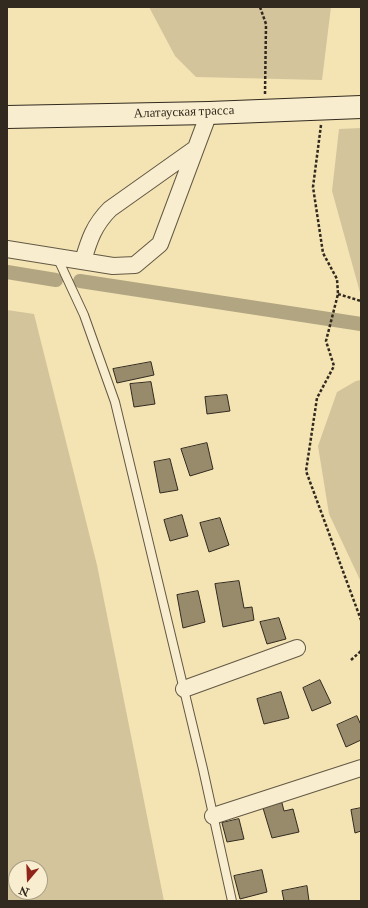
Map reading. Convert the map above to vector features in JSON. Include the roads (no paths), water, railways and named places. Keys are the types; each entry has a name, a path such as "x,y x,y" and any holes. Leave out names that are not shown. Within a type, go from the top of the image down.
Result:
{"street":[{"name":"Алатауская трасса","path":"7,117 209,113 361,107"},
{"path":"7,249 112,266 135,265 160,244 209,113"},
{"path":"83,261 88,240 100,219 110,209 196,148"},
{"path":"184,689 298,648"},
{"path":"213,816 361,768"}],"lane":[{"path":"58,257 84,315 115,402 184,689 232,901"}],"waterway":[{"path":"7,272 56,280"},
{"path":"80,281 361,324"}]}
